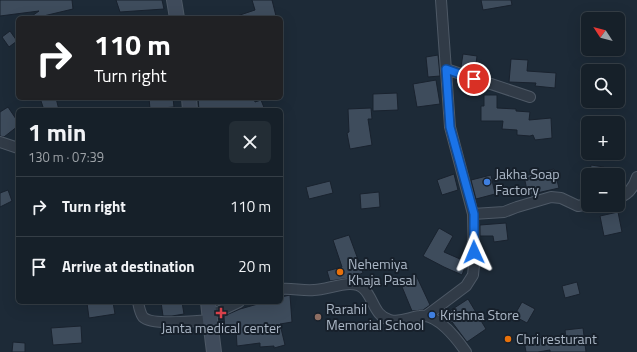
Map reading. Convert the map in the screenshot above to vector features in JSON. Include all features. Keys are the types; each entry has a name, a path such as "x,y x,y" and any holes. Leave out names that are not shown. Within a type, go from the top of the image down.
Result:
{"street":[{"path":"174,0 177,16"},
{"path":"426,316 466,286 473,275 474,264 474,214 450,127 441,0"},
{"path":"446,69 530,97"},
{"path":"0,142 16,147"},
{"path":"625,195 634,185 637,177"},
{"path":"474,214 504,212 551,196 561,198 578,206 581,205"},
{"path":"283,289 314,290 327,289 344,284 357,284 364,288 378,314 389,320 399,322 422,315 431,318 446,327 466,352"},
{"path":"138,304 143,317 157,322 194,321 209,312 218,312 235,304"},
{"path":"209,312 214,352"}],"building":[{"path":"0,0 72,0 73,9 43,16 32,16 39,11 0,16"},
{"path":"116,0 162,0 164,9 120,12"},
{"path":"252,0 272,0 276,16 237,16 255,10"},
{"path":"481,0 511,0 512,5 483,10"},
{"path":"10,31 16,42 9,47 2,37"},
{"path":"463,54 477,56 475,72 461,67"},
{"path":"438,55 440,76 428,77 426,57"},
{"path":"511,59 528,60 527,71 556,73 555,88 535,86 536,83 509,82"},
{"path":"436,80 440,104 417,107 413,84"},
{"path":"397,93 398,110 373,111 373,94"},
{"path":"484,95 497,95 497,108 516,109 516,111 530,112 529,120 551,118 552,138 535,140 533,135 517,135 517,130 502,129 503,121 481,121 481,106 484,106"},
{"path":"41,100 56,100 58,108 43,108"},
{"path":"149,100 173,100 174,107 150,108"},
{"path":"198,100 254,100 255,102 261,100 264,108 199,108"},
{"path":"8,107 16,119 16,128 4,137 0,136 0,112"},
{"path":"371,108 372,119 368,119 372,145 350,149 347,133 349,132 348,109"},
{"path":"591,165 604,167 604,168 591,168"},
{"path":"554,169 559,188 528,195 524,176"},
{"path":"454,174 458,190 442,195 437,180"},
{"path":"491,175 495,194 476,199 471,180"},
{"path":"330,181 333,193 309,199 306,187"},
{"path":"8,190 12,201 0,207 0,193"},
{"path":"379,192 380,207 361,209 360,194"},
{"path":"618,212 622,232 604,236 600,216"},
{"path":"506,223 508,240 494,242 493,236 480,236 480,225"},
{"path":"439,228 453,236 444,252 467,262 462,275 423,256"},
{"path":"349,235 363,273 349,278 330,281 327,271 342,267 333,240"},
{"path":"416,275 430,305 423,310 412,311 400,282"},
{"path":"577,282 580,294 565,298 562,286"},
{"path":"290,295 292,322 280,324 285,345 274,348 274,346 260,347 260,343 237,346 236,329 225,332 224,316 240,309 258,304 283,304 283,297"},
{"path":"468,299 486,329 467,342 452,322 450,323 442,316"},
{"path":"522,302 535,309 527,323 514,316"},
{"path":"87,304 113,304 115,314 89,318"},
{"path":"161,304 182,304 184,314 163,316"},
{"path":"81,326 82,343 53,345 51,328"},
{"path":"583,328 586,352 550,352 550,350 526,352 524,341 545,337 546,340 566,338 565,330"},
{"path":"13,342 25,343 25,352 12,352"}],"place":[{"name":"Jakha Soap Factory","path":"487,182"},
{"name":"Nehemiya Khaja Pasal","path":"340,272"},
{"name":"Janta medical center","path":"221,313"},
{"name":"Krishna Store","path":"432,315"},
{"name":"Rarahil Memorial School","path":"318,317"},
{"name":"Chri resturant","path":"508,339"}],"route":[{"path":"474,79 446,69 450,127 474,214 474,252"}]}
